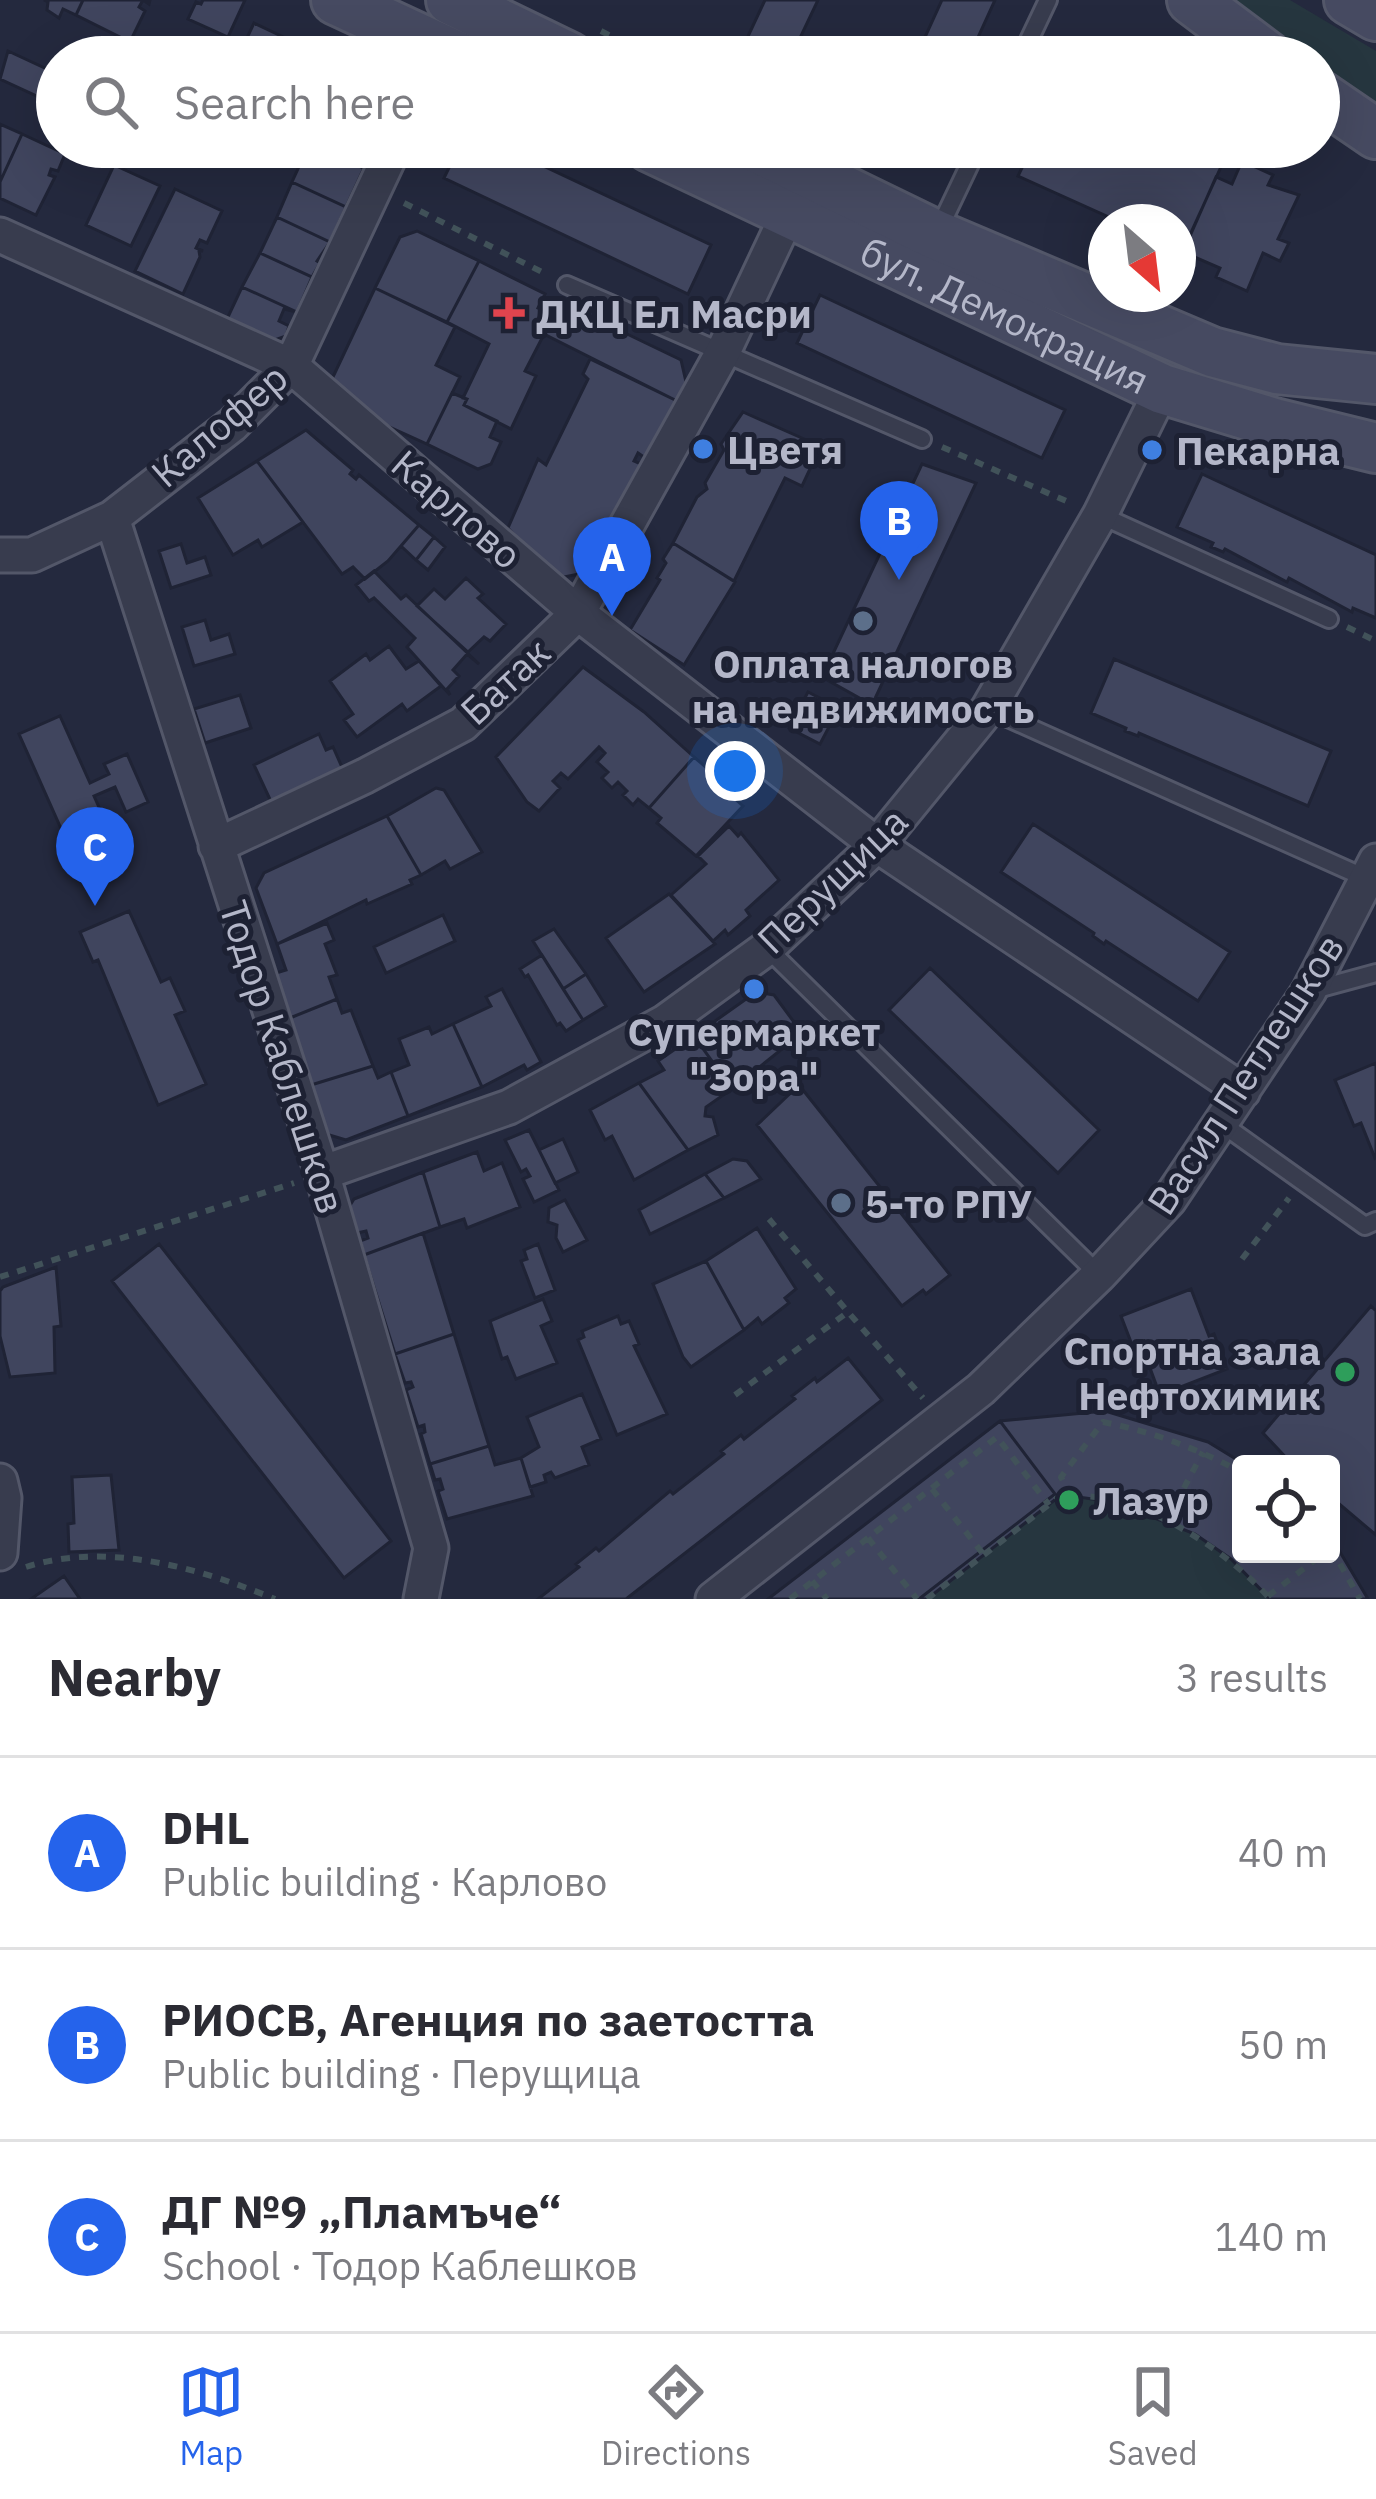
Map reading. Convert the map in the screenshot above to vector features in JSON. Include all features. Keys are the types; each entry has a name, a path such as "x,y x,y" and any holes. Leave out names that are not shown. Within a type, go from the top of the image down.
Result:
{"main road":[{"path":"337,0 414,36"},
{"path":"1192,0 1240,36"},
{"path":"1349,0 1376,16"},
{"path":"460,2 527,36"},
{"path":"1340,109 1376,134"},
{"name":"бул. Демокрация","path":"693,168 1162,389 1376,448"},
{"name":"бул. Демокрация","path":"798,168 936,235 1212,352 1277,368 1376,379"}],"street":[{"name":"Калофер","path":"0,555 32,554 112,518 232,425 291,366 384,168"},
{"name":"Батак","path":"216,846 463,724 578,613 723,352 788,214"},
{"name":"Карлово","path":"0,235 291,366 578,613 877,845 1243,1091"},
{"name":"Перущица","path":"322,1174 508,1107 665,1022 767,947 877,845 988,709 1100,515 1162,389"},
{"name":"Тодор Каблешков","path":"112,518 322,1174 431,1548 421,1599"},
{"name":"Васил Петлешков","path":"712,1599 1020,1353 1169,1199 1309,992 1374,875"},
{"path":"0,1481 8,1562"}],"lane":[{"path":"1031,36 1048,0"},
{"path":"936,235 968,168"},
{"path":"567,285 922,439"},
{"path":"1100,515 1329,619"},
{"path":"988,709 1374,875"},
{"path":"767,947 1099,1275"},
{"path":"1309,992 1376,973"},
{"path":"1222,1124 1365,1226 1376,1221"}],"path":[{"path":"374,188 567,285"},
{"path":"922,439 1100,515"},
{"path":"0,1277 322,1174"},
{"path":"1242,1259 1302,1181"},
{"path":"769,1219 941,1420"},
{"path":"735,1395 848,1312"},
{"path":"1071,1496 1061,1477 1103,1422 1149,1432 1232,1467"},
{"path":"790,1599 997,1437 1049,1505"},
{"path":"1167,1520 1203,1452"},
{"path":"932,1489 984,1555"},
{"path":"927,1599 1049,1505 1071,1496 1114,1502 1167,1520 1231,1558 1269,1598 1312,1563"},
{"path":"868,1538 917,1599"},
{"path":"8,1562 127,1558 212,1574 275,1599"},
{"path":"1340,1563 1360,1599"},
{"path":"812,1582 827,1599"}],"shaded area":[{"path":"1217,0 1290,0 1376,51 1376,118 1340,91 1340,36 1266,36"},
{"name":"Лазур","path":"1105,1411 1208,1442 1232,1457 1232,1563 1340,1563 1340,1552 1368,1599 768,1599 1000,1421"}],"building":[{"path":"44,0 83,0 76,15 63,9 59,18 47,10"},
{"path":"83,0 143,0 139,7 145,11 133,36 118,36 76,15"},
{"path":"203,0 245,0 228,36 188,19 196,2"},
{"path":"765,0 818,0 801,36 748,36"},
{"path":"942,0 995,0 979,36 926,36"},
{"path":"254,23 281,36 248,36"},
{"path":"8,51 36,64 36,96 0,79"},
{"path":"0,124 22,134 0,182"},
{"path":"22,134 36,141 36,168 59,168 51,169 49,175 55,177 36,215 0,198 0,182"},
{"path":"113,168 160,186 131,246 86,225"},
{"path":"298,168 364,168 346,207 292,182"},
{"path":"449,168 548,168 711,245 688,294 444,178"},
{"path":"1022,168 1220,168 1196,222 1196,204 1088,208 1018,176"},
{"path":"1239,168 1258,168 1273,175 1268,185 1299,195 1278,239 1289,243 1280,261 1263,253 1247,291 1216,277 1220,268 1196,258 1196,222 1216,177 1232,184"},
{"path":"292,182 346,207 330,242 277,217"},
{"path":"175,189 222,211 207,243 200,240 196,248 203,251 199,251 183,294 135,271"},
{"path":"277,217 330,242 312,277 260,253"},
{"path":"417,231 479,261 447,322 375,288 400,237"},
{"path":"260,253 312,277 297,312 242,287"},
{"path":"479,261 545,294 538,308 554,315 525,371 536,376 511,429 464,405 489,344 447,322"},
{"path":"242,287 297,312 284,309 279,321 289,326 286,336 272,341 227,319"},
{"path":"375,288 455,327 436,365 460,377 427,444 361,414 336,393 332,379"},
{"path":"820,295 1065,410 1042,458 797,343"},
{"path":"573,308 681,360 686,382 677,401 544,334 554,315 567,320"},
{"path":"590,359 677,401 651,454 638,453 634,461 643,471 626,504 579,574 564,577 541,566 508,528 538,459 546,465 588,379 583,374"},
{"path":"452,393 467,399 464,405 497,421 490,437 501,442 491,464 478,469 427,444"},
{"path":"743,412 804,439 802,445 818,452 802,486 785,478 734,581 673,543 697,497 707,489 705,483 724,450 721,444"},
{"path":"306,430 353,470 350,474 356,479 359,475 419,525 365,579 353,567 342,574 257,461"},
{"path":"257,461 303,522 262,547 258,540 233,555 198,498"},
{"path":"922,464 976,483 872,705 822,677"},
{"path":"1202,474 1376,555 1376,618 1353,608 1352,612 1177,527"},
{"path":"419,525 434,537 416,560 401,546"},
{"path":"434,537 445,547 428,570 416,560"},
{"path":"673,543 735,582 684,665 630,630 660,580 663,559"},
{"path":"181,544 187,563 205,557 211,575 171,588 159,551"},
{"path":"374,571 479,664 467,654 453,670 459,676 447,689 450,695 407,647 415,638 356,585"},
{"path":"466,578 483,594 478,598 506,624 490,641 484,637 468,652 417,606 434,589 445,599"},
{"path":"205,620 211,640 229,634 235,654 194,666 182,627"},
{"path":"389,646 406,669 419,661 441,686 407,711 402,704 357,737 344,720 353,714 330,681 366,654 370,660"},
{"path":"1114,659 1331,751 1308,806 1091,713"},
{"path":"583,667 694,757 649,808 638,799 633,805 618,782 612,788 602,778 608,772 597,762 605,753 599,747 568,779 561,773 553,781 560,788 539,811 527,802 496,757"},
{"path":"808,692 839,708 820,744 789,728"},
{"path":"240,695 251,728 205,743 194,709"},
{"path":"60,716 90,783 109,774 104,764 127,754 148,802 126,812 115,787 94,796 123,861 83,878 19,734"},
{"path":"319,734 326,750 333,747 345,774 274,808 254,765"},
{"path":"694,757 736,793 733,797 743,806 696,856 657,823 661,818 649,808"},
{"path":"436,788 444,790 482,852 450,869 445,861 421,875 387,816"},
{"path":"387,816 421,875 410,880 412,884 367,904 366,900 277,944 256,888 264,873"},
{"path":"1033,824 1230,952 1198,1001 1106,941 1104,944 1001,872"},
{"path":"729,826 738,836 741,833 779,880 746,910 750,916 713,941 671,895 706,864 698,856"},
{"path":"669,894 715,944 644,992 606,938"},
{"path":"129,911 161,982 170,978 185,1011 175,1015 206,1084 158,1105 98,960 93,962 80,932"},
{"path":"443,915 455,941 386,973 374,947"},
{"path":"327,923 334,940 325,944 337,975 329,977 337,999 290,1018 276,973 286,970 277,944"},
{"path":"554,929 586,974 563,989 533,941"},
{"path":"542,955 583,1020 566,1031 557,1025 520,969"},
{"path":"930,968 1099,1130 1058,1173 889,1010"},
{"path":"586,974 606,1006 583,1020 563,989"},
{"path":"502,989 541,1062 527,1070 524,1065 482,1087 453,1024 491,1006 486,997"},
{"path":"756,992 774,995 802,1033 732,1089 694,1036"},
{"path":"337,999 342,1013 351,1010 373,1066 311,1085 290,1018"},
{"path":"453,1024 482,1087 408,1116 391,1072 409,1065 399,1039 429,1027 432,1034"},
{"path":"694,1036 732,1089 706,1107 705,1116 713,1117 718,1135 688,1150 639,1083 664,1070 658,1061"},
{"path":"1376,1063 1375,1158 1361,1123 1354,1126 1335,1080"},
{"path":"373,1066 378,1078 391,1072 408,1116 346,1140 326,1134 311,1085"},
{"path":"639,1083 688,1150 634,1180 612,1136 605,1140 590,1110"},
{"path":"799,1085 950,1275 926,1294 923,1290 902,1306 757,1125"},
{"path":"529,1130 559,1190 534,1202 523,1179 530,1176 526,1169 521,1172 505,1140"},
{"path":"563,1139 578,1172 555,1183 539,1150"},
{"path":"477,1152 484,1171 502,1163 520,1207 467,1228 464,1219 440,1227 423,1172"},
{"path":"733,1159 747,1161 761,1179 724,1198 705,1174"},
{"path":"423,1172 440,1227 364,1255 360,1241 368,1238 366,1231 357,1233 349,1207 354,1199"},
{"path":"705,1174 724,1198 650,1234 639,1210"},
{"path":"565,1200 587,1240 563,1252 556,1238 557,1225 548,1222 549,1208"},
{"path":"757,1228 796,1289 785,1298 789,1303 762,1324 758,1318 744,1330 706,1261"},
{"path":"423,1233 454,1334 395,1354 364,1255"},
{"path":"159,1244 391,1541 344,1578 112,1281"},
{"path":"538,1244 555,1290 535,1298 521,1261 527,1259 524,1250"},
{"path":"706,1261 744,1330 691,1367 653,1284"},
{"path":"56,1267 61,1326 54,1327 55,1373 10,1377 0,1336 0,1291"},
{"path":"1191,1289 1227,1369 1160,1395 1147,1360 1139,1363 1121,1316"},
{"path":"543,1299 552,1321 541,1326 557,1363 516,1379 507,1357 502,1359 490,1321"},
{"name":"Спортна зала Нефтохимик","path":"1371,1306 1376,1311 1376,1535 1340,1505 1340,1455 1284,1455 1263,1433"},
{"path":"618,1316 621,1324 629,1321 639,1344 634,1346 667,1414 617,1435 578,1340 584,1337 582,1331"},
{"path":"454,1334 489,1446 430,1464 421,1434 424,1425 418,1427 406,1390 413,1387 405,1383 395,1354"},
{"path":"848,1358 882,1400 626,1599 538,1599 596,1548 599,1551 670,1491 673,1494 724,1454 721,1451 741,1435 744,1439 815,1378 817,1382"},
{"path":"1181,1387 1187,1404 1167,1411 1160,1395"},
{"path":"582,1394 601,1439 582,1447 589,1465 555,1478 551,1472 544,1475 546,1482 530,1487 521,1458 539,1447 527,1417"},
{"name":"Лазур","path":"1105,1411 1208,1442 1232,1457 1232,1560 1195,1534 1114,1502 1071,1496 1056,1499 927,1599 768,1599 1000,1421"},
{"path":"1000,1421 1055,1494 919,1599 768,1599"},
{"path":"489,1446 495,1465 521,1458 533,1496 447,1519 438,1491 443,1489 440,1479 435,1480 430,1464"},
{"path":"111,1475 119,1550 69,1552 68,1524 74,1523 72,1477"},
{"name":"Лазур","path":"1340,1552 1368,1599 1270,1599 1235,1563 1340,1563"},
{"path":"64,1576 80,1599 31,1599"}],"place":[{"name":"ДКЦ Ел Масри","path":"509,313"},
{"name":"Цветя","path":"703,449"},
{"name":"Пекарна","path":"1152,450"},
{"name":"РИОСВ, Агенция по заетостта","path":"899,580"},
{"name":"DHL","path":"612,616"},
{"name":"Оплата налогов на недвижимость","path":"863,621"},
{"name":"ДГ №9 „Пламъче“","path":"95,906"},
{"name":"Супермаркет \"Зора\"","path":"754,989"},
{"name":"5-то РПУ","path":"841,1203"},
{"name":"Спортна зала Нефтохимик","path":"1345,1372"},
{"name":"Лазур","path":"1069,1500"}]}
